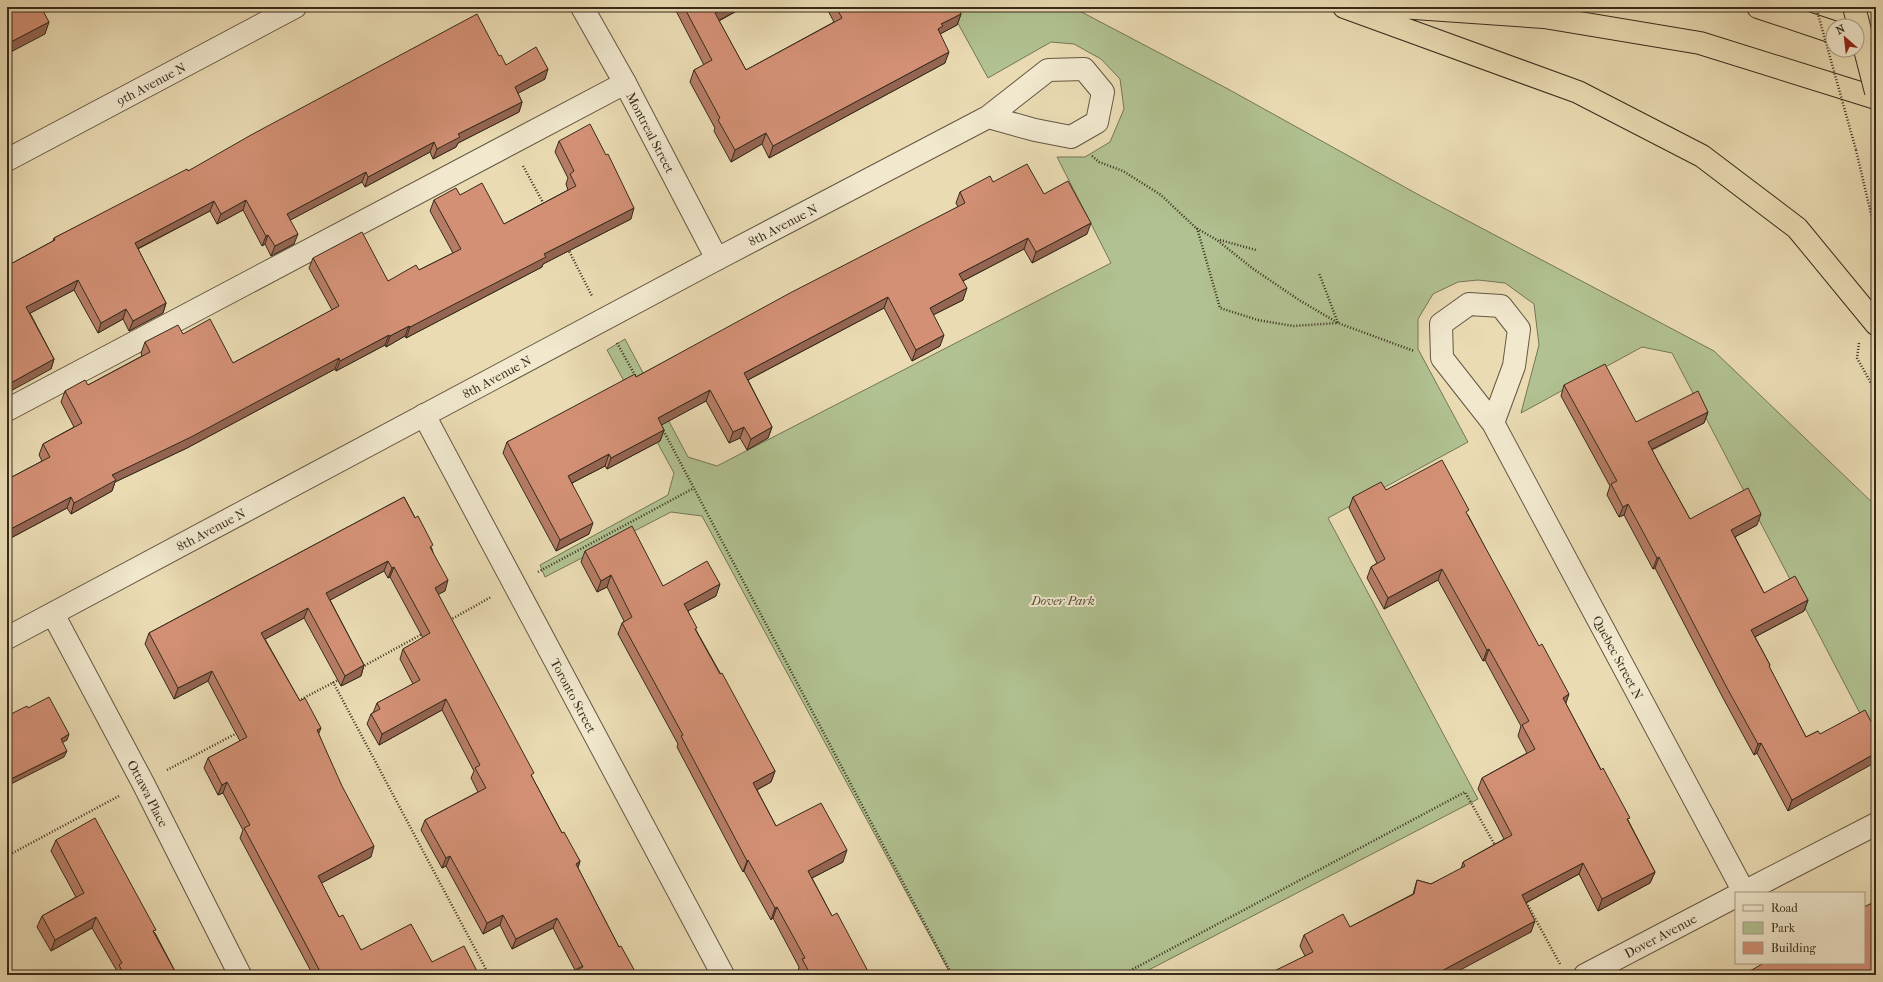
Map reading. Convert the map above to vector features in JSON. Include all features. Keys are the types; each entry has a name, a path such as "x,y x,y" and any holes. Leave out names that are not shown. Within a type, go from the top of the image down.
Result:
{"main road":[{"path":"1344,7 1578,92 1702,156 1797,228 1876,324"},
{"path":"1400,7 1544,17 1700,43 1876,98"},
{"path":"1758,7 1825,29"},
{"path":"1854,7 1876,92"},
{"path":"1865,43 1876,46"}],"street":[{"name":"9th Avenue N","path":"7,160 295,7"},
{"name":"Montreal Street","path":"582,7 625,83 717,259"},
{"name":"8th Avenue N","path":"7,638 604,319 988,117 1048,70 1084,69 1103,92 1096,122 1070,137"},
{"path":"7,410 625,83"},
{"path":"988,117 1035,130 1070,137"},
{"name":"Quebec Street N","path":"1493,423 1514,366 1519,329 1501,306 1469,304 1441,324 1442,358 1493,423 1740,892"},
{"name":"Toronto Street","path":"424,416 723,975"},
{"name":"Ottawa Place","path":"53,614 143,783 240,975"},
{"name":"Dover Avenue","path":"1745,892 1876,824"},
{"name":"Dover Avenue","path":"1585,975 1735,897"}],"path":[{"path":"1816,7 1856,150 1876,235"},
{"path":"1070,137 1099,162 1123,171 1161,194 1196,228 1217,240 1252,268 1299,300 1338,323 1418,352 1442,344"},
{"path":"511,143 548,213"},
{"path":"1196,228 1220,308 1258,320 1293,326 1338,323"},
{"path":"1217,240 1256,250"},
{"path":"567,248 638,382"},
{"path":"1318,273 1338,323"},
{"path":"1876,324 1859,338 1857,358 1876,392"},
{"path":"661,425 952,975"},
{"path":"445,622 694,488"},
{"path":"361,667 431,630"},
{"path":"291,705 347,675"},
{"path":"333,682 489,975"},
{"path":"7,856 241,731"},
{"path":"1122,975 1465,792 1499,853"},
{"path":"1521,894 1563,968"}],"green space":[{"name":"Dover Park","path":"949,7 1072,7 1228,89 1419,195 1714,351 1876,506 1876,744 1672,353 1642,347 1521,413 1539,345 1534,304 1505,283 1478,280 1458,282 1433,294 1418,319 1418,349 1468,442 1328,518 1478,799 1139,975 951,975 702,516 671,512 545,577 540,565 668,495 674,473 607,350 625,339 688,457 717,466 1111,263 1057,157 1085,157 1110,142 1124,109 1120,79 1101,59 1074,44 1051,42 988,78"}],"building":[{"path":"7,7 41,7 49,22 7,44"},
{"path":"684,7 727,7 715,13 746,70 842,18 836,7 878,7 880,11 888,7 958,7 961,14 941,24 943,26 938,29 949,52 773,146 766,133 735,150 718,120 720,118 694,70 712,60"},
{"path":"477,14 499,56 501,55 506,65 536,47 548,69 515,87 522,102 458,134 460,137 437,149 434,142 368,177 366,172 287,214 298,234 275,246 268,235 266,236 246,200 221,214 214,201 135,243 166,303 133,321 126,309 101,323 78,280 26,307 54,359 7,385 7,266 55,240 54,238 187,169 188,171 251,135"},
{"path":"590,124 606,155 608,154 634,208 544,254 546,257 410,327 409,326 390,336 389,335 340,361 339,358 191,437 112,475 116,480 74,503 71,497 7,531 7,473 10,478 50,457 43,444 82,423 65,391 85,380 88,385 150,352 145,342 178,325 183,334 210,319 233,363 339,306 313,258 362,232 388,281 416,265 419,270 461,249 434,200 456,188 460,195 482,183 504,224 576,186 570,174 574,171 559,141"},
{"path":"1027,164 1044,194 1068,181 1091,223 1036,252 1028,238 959,274 967,288 930,308 944,335 916,350 888,297 744,373 772,427 751,439 744,427 733,432 710,390 658,418 664,430 611,458 609,454 568,476 593,523 560,540 507,442 635,374 636,377 790,293 965,203 960,192 990,176 993,182"},
{"path":"1605,364 1636,422 1698,391 1708,412 1648,442 1690,519 1748,488 1761,514 1731,530 1764,593 1795,576 1808,600 1751,630 1806,737 1818,731 1820,734 1865,710 1876,731 1876,753 1792,800 1761,743 1758,744 1727,688 1659,557 1657,558 1628,504 1623,507 1611,484 1617,481 1564,385"},
{"path":"1442,460 1469,510 1466,512 1539,646 1542,644 1569,694 1563,698 1601,770 1603,768 1630,818 1627,819 1655,872 1602,899 1583,863 1522,895 1535,921 1434,975 1266,975 1313,952 1304,935 1343,914 1350,927 1414,894 1417,880 1431,884 1465,866 1463,862 1512,835 1482,778 1535,749 1522,725 1529,721 1442,569 1388,598 1371,567 1385,559 1353,497 1381,482 1386,490"},
{"path":"404,497 415,518 418,516 433,545 430,547 448,580 435,588 534,773 531,775 562,833 564,832 580,861 576,864 619,947 621,946 637,975 567,975 583,967 557,918 516,939 503,915 487,923 450,856 446,858 425,820 486,788 475,768 480,765 446,699 382,734 371,714 380,709 377,703 420,680 403,649 430,633 394,567 392,568 388,561 326,593 364,665 345,676 308,608 261,633 300,701 305,698 321,728 317,730 342,786 374,846 318,876 339,917 343,915 361,950 411,924 432,962 464,946 479,975 365,975 363,972 359,975 322,975 244,828 250,825 227,782 222,785 208,758 247,737 212,671 178,688 149,633"},
{"path":"632,526 663,586 707,561 720,584 684,604 697,628 695,629 720,674 722,673 775,771 753,783 776,826 821,803 847,850 808,871 832,916 837,913 870,975 811,975 802,959 805,958 777,907 775,908 748,860 747,861 681,736 683,735 622,623 632,617 611,575 601,581 585,551"},
{"path":"49,697 69,734 61,739 67,751 7,781 7,716 27,706 28,708"},
{"path":"95,818 156,930 153,931 177,975 124,975 119,965 122,963 96,917 55,940 42,916 84,893 56,840"},
{"path":"1876,901 1876,975 1743,975 1762,964 1865,964 1865,906"}]}
